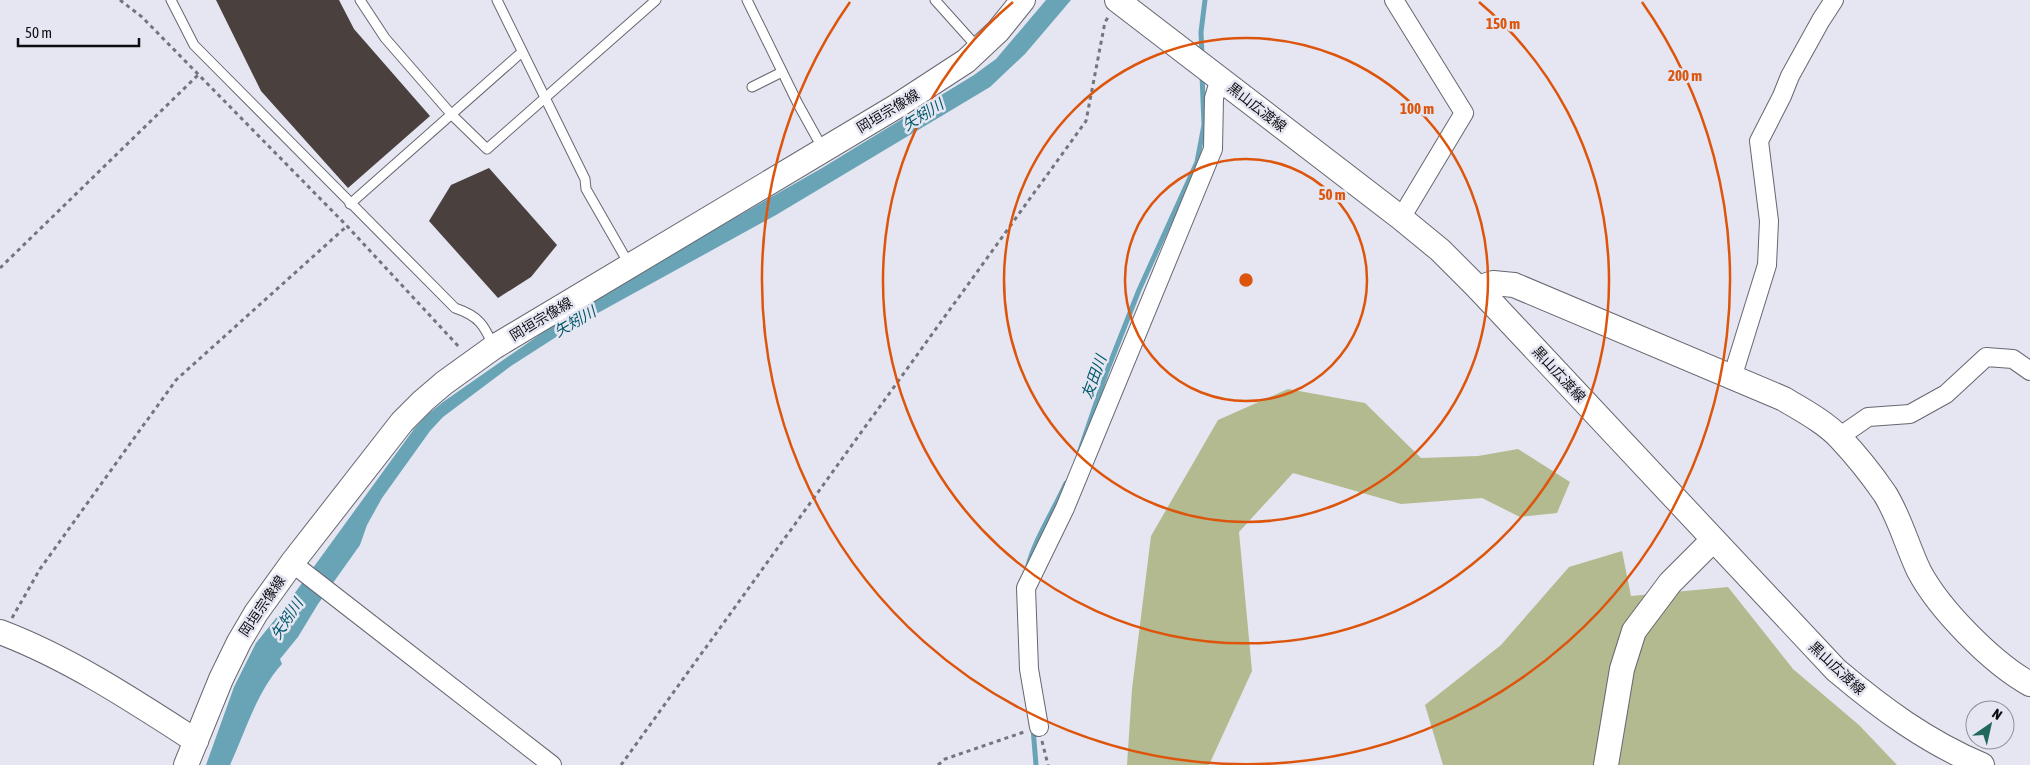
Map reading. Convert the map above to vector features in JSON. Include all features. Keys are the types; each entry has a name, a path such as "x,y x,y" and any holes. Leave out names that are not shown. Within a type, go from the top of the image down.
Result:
{"main road":[{"name":"岡垣宗像線","path":"186,765 221,679 256,613 292,563 402,422 423,401 494,347 905,101 966,61 980,50 998,31 1023,0"},
{"name":"黒山広渡線","path":"1118,0 1440,250 1478,288 1824,658 1899,721 1937,744 1982,765"},
{"path":"1478,288 1493,283 1514,285 1784,399 1839,437 1885,495 1898,520 1906,544 1920,573 1949,613 1974,640 2030,684"},
{"path":"1606,765 1622,669 1634,631 1670,583 1713,540"},
{"path":"2,633 105,683 196,741"}],"street":[{"path":"1394,0 1464,113 1401,218"},
{"path":"1732,378 1767,265 1769,221 1759,141 1790,76 1820,20 1834,0"},
{"path":"1039,727 1029,669 1026,588 1065,508 1213,150 1214,98 1220,78"},
{"path":"1839,437 1868,418 1910,414 1946,394 1986,358 2013,359 2030,370"},
{"path":"292,563 552,765"}],"lane":[{"path":"171,0 194,45 455,308 468,312 482,323 494,347"},
{"path":"360,0 385,38 452,115 487,149 656,0"},
{"path":"497,0 585,179 586,189 630,266"},
{"path":"747,0 823,150"},
{"path":"935,0 980,50"},
{"path":"350,204 522,52"},
{"path":"752,87 782,72"}],"path":[{"path":"120,0 142,17 347,226 473,362"},
{"path":"621,765 1086,122 1105,22 1118,0"},
{"path":"0,268 198,75"},
{"path":"2,633 40,569 176,380 347,226"},
{"path":"938,765 945,759 1039,727 1048,765"}],"green space":[{"path":"1288,389 1365,403 1421,458 1478,456 1518,449 1570,482 1557,513 1520,517 1482,498 1401,504 1293,473 1239,532 1252,671 1209,765 1127,765 1132,689 1151,536 1218,420"},
{"path":"1622,551 1631,596 1728,587 1793,669 1859,725 1897,765 1443,765 1425,705 1501,645 1569,567"}],"water":[{"name":"矢矧川","path":"1046,0 1071,0 1025,54 990,87 776,215 567,330 511,366 443,417 430,431 382,498 367,525 360,545 318,604 298,637 280,659 282,664 258,699 230,765 206,765 234,687 256,643 281,612 414,429 428,414 545,331 705,235 822,168 974,75 996,59"}],"building":[{"path":"216,0 339,0 354,29 430,116 348,188 261,91"},
{"path":"489,168 557,245 531,277 498,298 429,221 451,185"}],"waterway":[{"name":"友田川","path":"1202,56 1201,32 1205,0"},
{"name":"友田川","path":"1079,453 1107,371 1139,290 1197,162 1204,125 1202,75"},
{"name":"友田川","path":"1027,569 1039,536 1066,483"},
{"name":"友田川","path":"1033,728 1036,765"}]}
